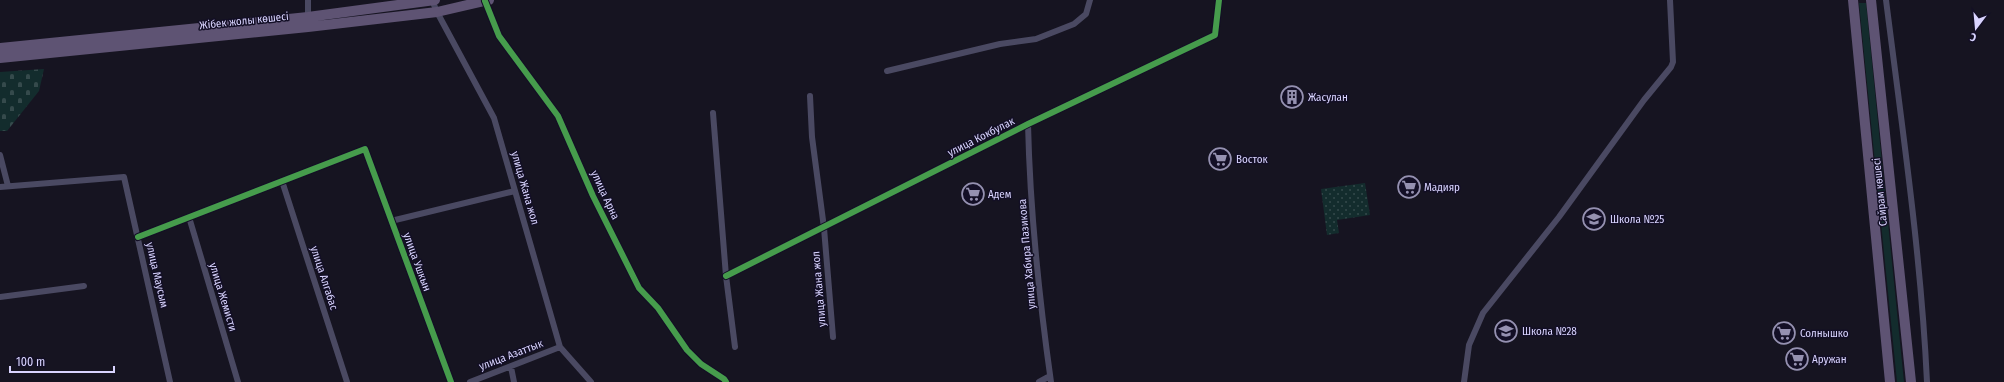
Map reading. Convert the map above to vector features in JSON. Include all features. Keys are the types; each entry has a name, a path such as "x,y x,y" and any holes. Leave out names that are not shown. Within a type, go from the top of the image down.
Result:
{"main road":[{"name":"Жібек жолы көшесі","path":"0,48 308,17 434,0"},
{"name":"Жібек жолы көшесі","path":"0,58 308,27 436,12 487,0"},
{"path":"1853,1 1865,0"},
{"name":"Сайрам көшесі","path":"1871,0 1911,382"},
{"name":"Сайрам көшесі","path":"1853,1 1890,382"}],"street":[{"path":"308,0 308,17"},
{"name":"улица Жана жол","path":"434,0 436,12 494,118 560,347 591,382"},
{"name":"улица Арна","path":"487,0 499,36 558,116 593,196 639,288 658,308 687,350 702,364 726,382"},
{"path":"887,72 1000,44 1036,39 1074,24 1086,14 1090,0"},
{"name":"улица Кокбулак","path":"726,276 1028,124 1215,35 1219,0"},
{"path":"1464,382 1469,345 1483,313 1559,217 1644,100 1671,67 1673,62 1670,0"},
{"path":"1886,0 1912,206 1925,326 1927,382"},
{"name":"улица Жана жол","path":"810,96 812,137 824,228 833,337"},
{"path":"713,113 726,276 735,347"},
{"name":"улица Хабира Пазикова","path":"1028,124 1029,159 1039,286 1050,379"},
{"name":"улица Ушкын","path":"282,181 365,149 450,382"},
{"path":"0,155 8,186"},
{"name":"улица Маусым","path":"0,187 124,177 170,382"},
{"path":"138,236 282,181"},
{"name":"улица Алгабас","path":"282,181 347,382"},
{"path":"391,221 515,191"},
{"name":"улица Жемисти","path":"189,217 238,382"},
{"path":"0,297 84,286"},
{"name":"улица Азаттык","path":"470,382 560,347"},
{"path":"511,367 514,382"},
{"path":"1039,382 1050,379"}],"green space":[{"path":"1859,3 1866,3 1904,382 1897,382"},
{"path":"44,69 39,91 7,131 0,131 0,72"},
{"path":"1365,183 1370,215 1337,220 1339,233 1327,235 1321,189"}],"cycle path":[{"path":"726,276 1028,124 1215,35 1219,0"},
{"path":"485,1 499,36 558,116 593,196 639,288 658,308 687,350 701,364 724,379 726,382"},
{"path":"138,237 365,149 451,382"}],"place":[{"name":"Жасулан","path":"1292,97"},
{"name":"Восток","path":"1220,159"},
{"name":"Мадияр","path":"1409,187"},
{"name":"Адем","path":"973,194"},
{"name":"Школа №25","path":"1594,219"},
{"name":"Школа №28","path":"1506,331"},
{"name":"Солнышко","path":"1784,333"},
{"name":"Аружан","path":"1797,359"}]}
